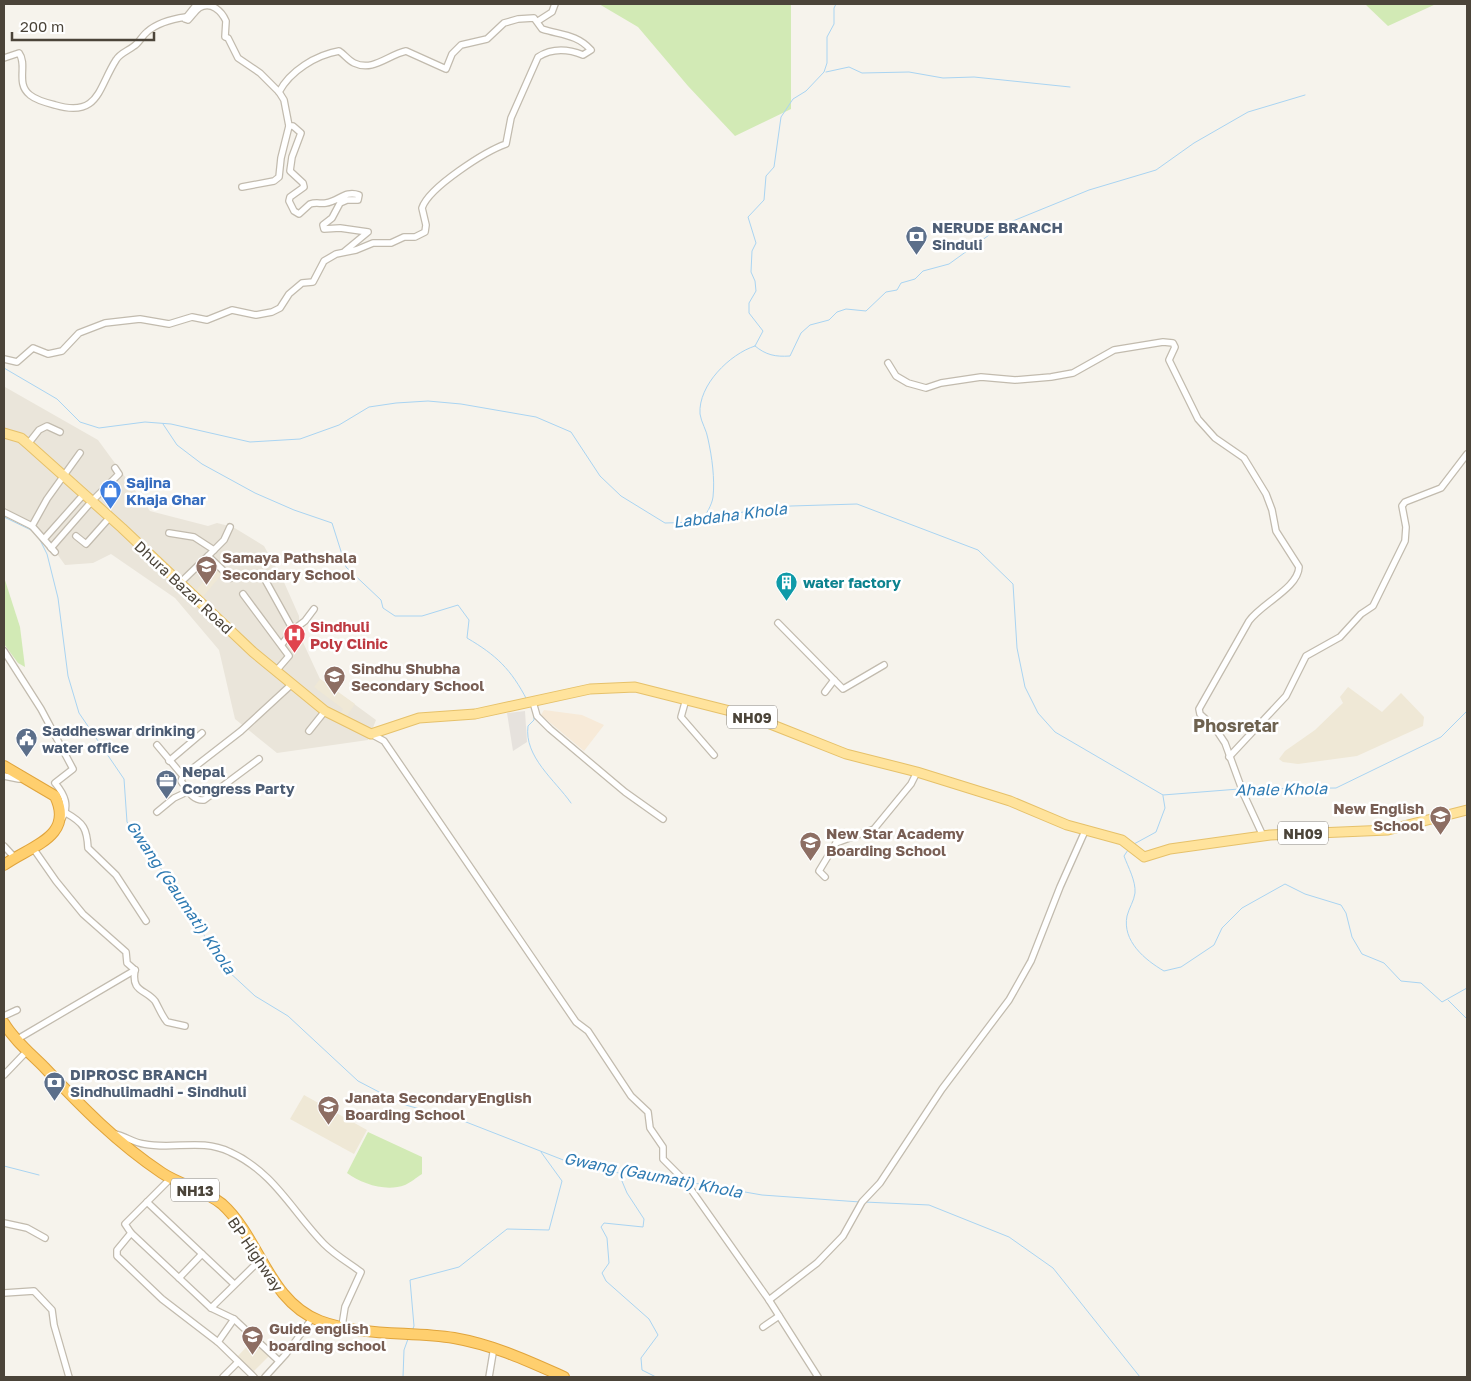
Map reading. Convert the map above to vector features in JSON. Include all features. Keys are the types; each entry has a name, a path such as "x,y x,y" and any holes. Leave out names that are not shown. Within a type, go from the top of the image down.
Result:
{"highway":[{"path":"4,766 55,796 63,816 56,831 33,848 4,865"},
{"name":"BP Highway","path":"4,1023 16,1040 28,1050 72,1099 110,1134 172,1178 222,1204 286,1297 313,1318 342,1326 390,1333 436,1336 494,1347 564,1377"}],"main road":[{"name":"Dhura Bazar Road","path":"4,433 21,438 28,444 110,517 276,671 325,711 371,734"},
{"name":"NH09","path":"371,734 419,718 475,714 590,689 635,687 750,716 846,754 917,772 1010,801 1085,831 1122,840 1144,856 1170,848 1264,836 1388,830 1467,810"}],"street":[{"path":"186,17 197,4"},
{"path":"4,58 19,53 22,58 23,84 30,96 58,106 76,108 92,102 99,96 116,59 135,46 148,31 159,24 186,17 188,20 199,8 210,4 217,8 226,21 224,37 228,38 238,58 280,92 284,100 289,126 277,180 242,187"},
{"path":"538,20 552,12 555,4"},
{"path":"4,359 17,362 33,348 48,354 62,351 79,333 105,322 140,319 169,324 192,317 207,320 232,310 256,315 272,312 280,308 289,294 302,283 313,282 324,261 336,254 373,243 391,243 404,237 415,237 425,232 426,225 422,208 428,197 446,179 491,151 506,144 511,118 538,56 561,49 583,55 591,50 581,40 569,35 542,29 538,20 534,18 512,20 500,26 487,39 461,45 452,54 446,69 406,51 378,64 362,66 352,62 343,54 335,52 314,60 290,76 280,92"},
{"path":"289,126 293,126 301,133 292,157 290,171 303,183 304,187 290,197 289,201 294,211 299,214 303,213 310,204 333,202 338,197 352,192 359,195 358,200 347,200 340,203 332,218 323,225 324,229 340,228 368,232 344,252"},
{"path":"888,363 890,368 902,380 926,388 941,383 981,377 1015,380 1051,377 1073,373 1114,350 1163,342 1173,344 1175,347 1169,360 1198,419 1215,438 1244,458 1266,494 1272,510 1276,531 1299,567 1299,572 1292,584 1254,614 1199,709 1200,714 1215,728 1225,743 1244,796 1264,836"},
{"path":"28,444 39,430 47,426 60,432"},
{"path":"32,526 63,476 80,454"},
{"path":"1229,757 1286,696 1306,656 1340,637 1361,614 1372,606 1405,541 1406,527 1402,506 1406,502 1441,488 1467,454"},
{"path":"4,512 32,526 53,550 63,534 119,474 115,468"},
{"path":"44,539 84,494"},
{"path":"76,536 86,544 110,517"},
{"path":"55,526 63,534"},
{"path":"180,583 224,540 230,527"},
{"path":"169,533 194,538 214,550"},
{"path":"208,556 231,578"},
{"path":"263,576 293,630"},
{"path":"243,594 282,644 289,656 276,671"},
{"path":"282,644 314,609"},
{"path":"778,623 843,689 884,665"},
{"path":"4,650 41,709 73,769 55,783 63,792 67,802 63,816 76,818 87,832 88,848 116,875 146,921"},
{"path":"825,692 834,680"},
{"path":"182,776 241,731 292,684"},
{"path":"686,699 681,717 714,755"},
{"path":"533,702 537,716 550,729 625,792 663,819"},
{"path":"309,730 325,711"},
{"path":"169,761 202,733"},
{"path":"371,734 384,741 576,1022 588,1031 631,1096 648,1112 650,1128 663,1147 663,1159 684,1181 769,1300 818,1377"},
{"path":"157,745 182,776 181,781 196,800 204,800 259,759"},
{"path":"825,877 819,871 836,842 874,829 911,784 917,772"},
{"path":"4,776 30,781"},
{"path":"157,812 174,798 189,791"},
{"path":"769,1300 817,1263 843,1236 862,1202 880,1183 942,1089 1009,1000 1031,961 1060,887 1085,831"},
{"path":"4,846 15,858"},
{"path":"33,848 56,881 83,914 126,952 127,963 135,970"},
{"path":"135,970 133,978 138,989 155,1002 167,1022 185,1026"},
{"path":"16,1040 135,970"},
{"path":"4,1016 17,1010"},
{"path":"4,1075 28,1050"},
{"path":"110,1134 124,1136 142,1144 178,1146 202,1143 230,1151 272,1180 287,1202 326,1246 361,1272 345,1307 342,1326"},
{"path":"172,1178 125,1224 131,1234 211,1308 234,1319 279,1361"},
{"path":"147,1202 234,1284"},
{"path":"4,1223 28,1228 45,1238"},
{"path":"131,1234 117,1250 117,1256 162,1299 218,1342 254,1377"},
{"path":"179,1278 202,1254"},
{"path":"211,1308 261,1259"},
{"path":"4,1293 34,1292 52,1310 54,1326 69,1377"},
{"path":"763,1327 779,1316"},
{"path":"265,1377 313,1318"},
{"path":"218,1342 234,1319"},
{"path":"489,1377 494,1347"},
{"path":"224,1377 238,1362"}],"shaded area":[{"path":"5,387 98,440 150,511 208,526 217,523 233,527 264,546 283,580 299,616 300,636 320,679 376,720 368,740 277,753 235,719 219,650 175,598 111,554 93,563 65,565 37,526 4,512"},
{"name":"Samaya Pathshala Secondary School","path":"208,558 223,573 201,599 194,593 206,578 196,570"},
{"name":"Sindhu Shubha Secondary School","path":"320,679 355,704 345,719 339,716 343,709 314,687"},
{"path":"1348,687 1382,712 1401,693 1424,717 1423,726 1357,756 1298,764 1283,762 1279,759 1285,751 1315,730 1343,703 1340,697"},
{"path":"544,710 582,715 604,725 584,751 541,715"},
{"path":"525,711 527,742 513,751 507,713"},
{"name":"Janata SecondaryEnglish Boarding School","path":"304,1095 367,1130 354,1154 290,1119"},
{"name":"Guide english boarding school","path":"253,1340 270,1355 254,1371 237,1357"}],"green space":[{"path":"599,4 791,4 791,109 735,136 688,86 638,27"},
{"path":"1365,4 1436,4 1388,26"},
{"path":"4,577 20,627 25,667 18,663 4,644"},
{"path":"368,1132 422,1157 422,1174 405,1185 390,1188 374,1186 347,1173"}],"waterway":[{"path":"702,521 709,509 714,490 711,453 700,414 704,392 717,372 726,363 745,350 755,346 763,331 749,313 749,303 756,291 755,281 751,272 752,251 756,243 748,217 764,200 766,176 774,167 781,117 793,99 806,91 824,72 827,63 827,37 834,24 834,8 836,4"},
{"path":"826,72 849,67 862,73 909,72 943,78 974,77 1070,87"},
{"path":"755,346 771,355 790,356 801,333 810,325 829,320 837,312 846,309 866,311 886,292 897,290 901,283 915,279 923,271 949,264 1003,225 1089,190 1156,170 1194,143 1248,112 1305,95"},
{"name":"Labdaha Khola","path":"4,368 57,399 80,422 99,428 145,422 171,424 250,442 300,439 339,425 369,407 396,403 428,401 461,404 536,417 571,432 600,476 621,496 665,523 702,522 743,512 791,506 857,504 978,550 1013,584 1017,648 1025,687 1038,713 1055,732 1163,795"},
{"path":"163,424 177,445 202,464 255,493 294,510 332,523 346,567 381,600 383,608 395,616 422,616 458,605 469,620 467,638 495,657 509,671 527,700"},
{"name":"Gwang (Gaumati) Khola","path":"4,517 33,531"},
{"name":"Gwang (Gaumati) Khola","path":"40,540 47,554 58,598 68,676 79,713 124,779 127,822 188,906 209,944 228,971 255,996 288,1016 358,1081 402,1104 466,1122 571,1163 619,1173 682,1180"},
{"name":"Ahale Khola","path":"1243,789 1336,788 1441,737 1467,711"},
{"path":"534,714 534,720 528,726 531,748 542,768 571,803"},
{"name":"Ahale Khola","path":"1163,795 1239,789"},
{"path":"1134,844 1156,832 1165,808 1163,796"},
{"path":"1128,850 1124,856 1135,888 1134,899 1127,916 1128,934 1136,949 1164,971 1181,967 1214,945 1222,928 1242,908 1285,884 1305,894 1341,905 1346,913 1352,937 1362,954 1384,963 1401,981 1421,983 1442,1002 1467,988"},
{"path":"1448,1000 1467,1019"},
{"path":"412,1331 414,1326 410,1280 459,1267 507,1229 549,1230 562,1181 541,1152"},
{"path":"4,1166 39,1175"},
{"path":"619,1174 627,1193 644,1219 643,1227 604,1223 601,1227 607,1238 609,1263 602,1273 606,1281 649,1319 658,1335 641,1358 642,1370 656,1377"},
{"name":"Gwang (Gaumati) Khola","path":"688,1182 762,1195 860,1202"},
{"name":"Gwang (Gaumati) Khola","path":"864,1202 929,1205 1009,1237 1053,1268 1140,1377"},
{"path":"403,1377 404,1350 408,1339"}],"place":[{"name":"NERUDE BRANCH Sinduli","path":"916,255"},
{"name":"Sajina Khaja Ghar","path":"110,510"},
{"name":"Samaya Pathshala Secondary School","path":"206,585"},
{"name":"water factory","path":"787,601"},
{"name":"Sindhuli Poly Clinic","path":"294,654"},
{"name":"Sindhu Shubha Secondary School","path":"335,696"},
{"name":"Saddheswar drinking water office","path":"26,758"},
{"name":"Nepal Congress Party","path":"166,799"},
{"name":"New English School","path":"1440,836"},
{"name":"New Star Academy Boarding School","path":"810,861"},
{"name":"DIPROSC BRANCH Sindhulimadhi - Sindhuli","path":"54,1102"},
{"name":"Janata SecondaryEnglish Boarding School","path":"329,1125"},
{"name":"Guide english boarding school","path":"253,1356"}],"district":[{"name":"Phosretar","path":"1236,725"}]}
